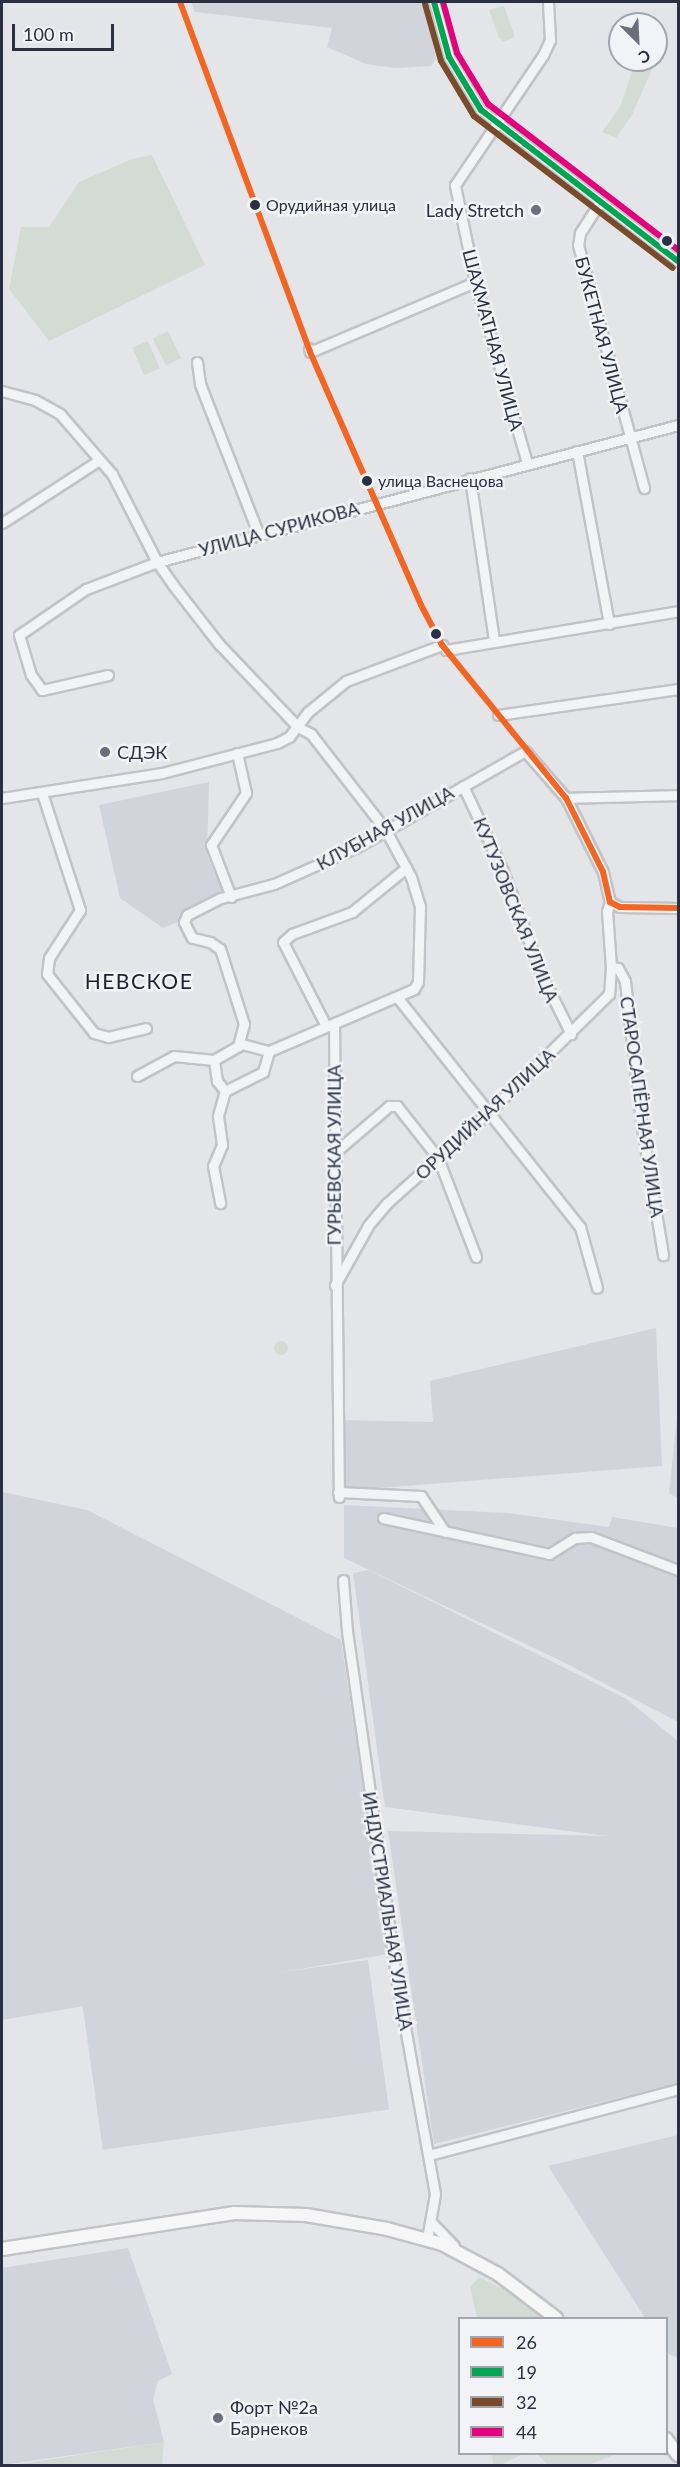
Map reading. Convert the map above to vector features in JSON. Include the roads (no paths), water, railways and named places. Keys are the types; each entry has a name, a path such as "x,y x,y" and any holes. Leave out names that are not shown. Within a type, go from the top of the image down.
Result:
{"main road":[{"path":"2,2249 189,2218 253,2213 306,2215 427,2239 462,2254 498,2274 553,2317"},
{"path":"668,2442 678,2455"}],"street":[{"path":"434,2 457,73 472,99 498,124 678,261"},
{"name":"ШАХМАТНАЯ УЛИЦА","path":"527,463 475,282 455,185 498,124 550,40 548,2"},
{"name":"БУКЕТНАЯ УЛИЦА","path":"600,202 580,233 578,245 644,488"},
{"path":"309,350 475,282"},
{"path":"197,362 200,384 258,533"},
{"path":"2,391 35,400 60,414 98,461 112,474 157,562 219,644 298,727 311,734 385,830 406,868 420,906 419,970 414,989 269,1051 252,1045 238,1046 214,1060 174,1056 137,1076"},
{"name":"УЛИЦА СУРИКОВА","path":"108,675 42,690 31,675 19,635 86,589 157,562 258,533 678,425"},
{"path":"577,451 609,624"},
{"path":"2,523 98,461"},
{"path":"470,478 494,640"},
{"path":"2,798 162,773 278,743 298,727 308,712 346,681 444,647 609,624 678,611"},
{"path":"498,716 678,689"},
{"name":"КЛУБНАЯ УЛИЦА","path":"238,1046 244,1024 220,949 210,942 192,938 184,922 194,909 316,867 525,751"},
{"name":"ОРУДИЙНАЯ УЛИЦА","path":"445,1532 421,1496 338,1495 335,1286 368,1226 571,1034 609,994 612,967 607,911 610,902 603,872 566,798 525,751"},
{"path":"231,897 211,845 246,793 237,753"},
{"name":"КУТУЗОВСКАЯ УЛИЦА","path":"463,786 503,871 542,976 571,1034"},
{"path":"42,793 80,910 49,958 47,974 94,1034 108,1037 146,1028"},
{"path":"566,798 678,795"},
{"path":"330,1025 283,942 300,930 352,912 406,868"},
{"path":"610,902 620,906 678,908"},
{"name":"СТАРОСАПЁРНАЯ УЛИЦА","path":"612,967 618,968 625,981 641,1122 663,1255"},
{"path":"397,997 580,1227 597,1288"},
{"name":"ГУРЬЕВСКАЯ УЛИЦА","path":"330,1025 335,1286"},
{"path":"220,1203 213,1166 222,1145 218,1116 225,1091 263,1072 269,1051"},
{"path":"214,1060 217,1081 225,1091"},
{"path":"333,1154 393,1104 438,1158 476,1257"},
{"path":"383,1518 549,1554 575,1538 591,1537 678,1570"},
{"name":"ИНДУСТРИАЛЬНАЯ УЛИЦА","path":"343,1580 347,1631 394,1958 435,2194 427,2239"},
{"path":"429,2155 678,2089"},
{"path":"431,2222 462,2254"}],"place":[{"name":"Орудийная улица","path":"255,205"},
{"name":"Lady Stretch","path":"536,210"},
{"name":"улица Васнецова","path":"367,481"},
{"name":"СДЭК","path":"105,752"},
{"name":"Форт №2а Барнеков","path":"218,2418"}],"district":[{"name":"НЕВСКОЕ","path":"139,981"}]}
